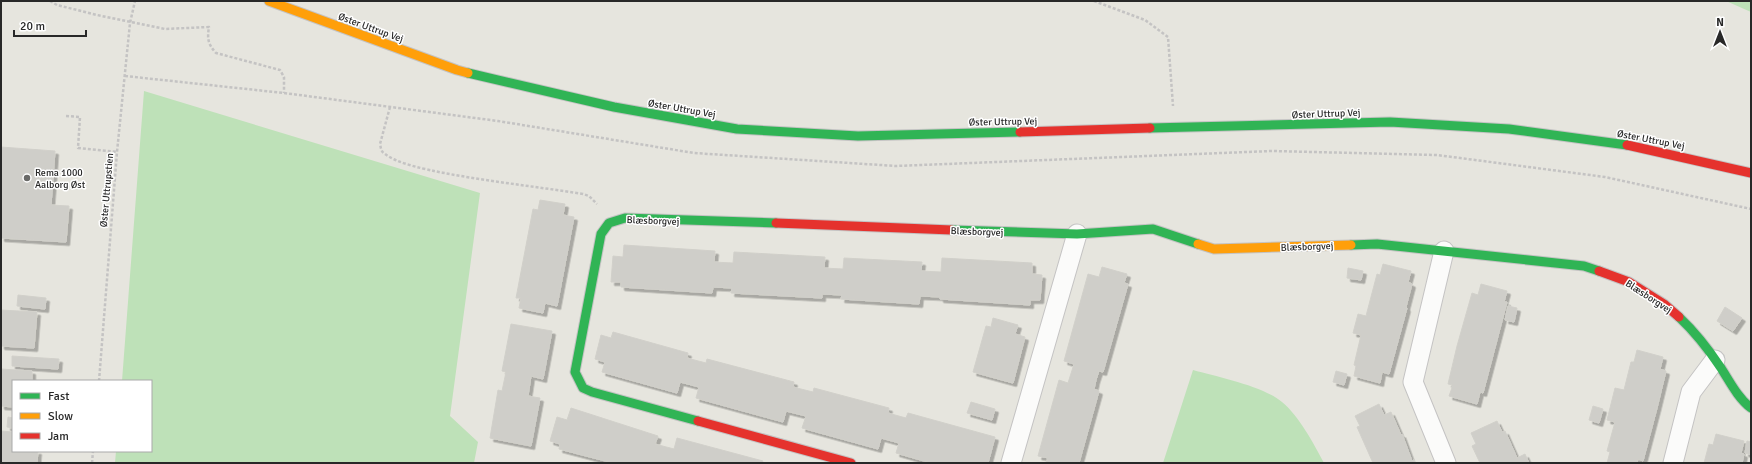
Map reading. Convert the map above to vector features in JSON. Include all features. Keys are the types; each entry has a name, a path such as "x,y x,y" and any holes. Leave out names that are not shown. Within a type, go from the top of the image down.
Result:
{"street":[{"name":"Øster Uttrup Vej","path":"269,1 457,70 614,108 737,130 858,136 1390,122 1509,130 1636,146 1751,173"},
{"name":"Blæsborgvej","path":"605,225 615,220 625,218 1077,234 1153,229 1214,249 1377,244 1584,266 1630,282 1664,304 1690,326 1742,401 1751,408"},
{"path":"605,225 600,235 575,372 583,388 592,392 851,463"},
{"path":"1011,463 1077,234"},
{"path":"1444,251 1413,382 1446,463"},
{"path":"1673,463 1691,392 1715,360"}],"path":[{"path":"50,1 57,5 130,23 165,29 209,27 207,37 210,47 216,53 280,70 284,78 284,93"},
{"name":"Øster Uttrupstien","path":"98,380 117,152 130,23 135,1"},
{"path":"1094,1 1145,20 1168,37 1175,128"},
{"path":"390,107 380,144 381,150 384,154 416,167 472,179 518,184 589,196 596,202 605,225"},
{"path":"66,116 80,118 78,148 117,152"},
{"path":"92,463 93,452"}],"green space":[{"path":"1726,1 1751,1 1751,12"},
{"path":"144,91 480,193 450,416 478,442 474,463 115,463 116,452 152,452 152,380 122,380"},
{"path":"1193,370 1252,387 1274,396 1288,408 1300,422 1324,463 1163,463"}],"building":[{"name":"Rema 1000 Aalborg Øst","path":"1,147 55,151 51,205 69,206 66,242 1,238"},
{"path":"540,200 565,204 563,215 574,217 557,306 545,303 543,313 519,308 521,298 516,298 533,209 538,210"},
{"path":"624,245 715,251 714,262 733,263 734,252 825,257 824,268 843,269 844,258 922,262 921,271 941,272 942,258 1032,263 1032,274 1042,275 1040,300 1030,300 1030,305 940,299 940,297 920,296 919,304 841,299 842,295 822,294 822,298 731,293 732,288 713,287 712,293 621,287 621,282 611,282 613,256 623,257"},
{"path":"1383,264 1411,271 1408,282 1412,284 1389,374 1382,372 1380,383 1354,376 1356,366 1354,365 1361,335 1353,333 1358,314 1366,316 1377,274 1380,275"},
{"path":"1102,267 1127,274 1124,283 1128,284 1103,372 1099,371 1096,380 1094,389 1099,391 1079,463 1046,463 1048,458 1038,456 1059,380 1068,383 1074,364 1064,361 1088,274 1099,277"},
{"path":"1348,268 1363,271 1361,280 1347,278"},
{"path":"1481,284 1507,291 1504,302 1507,302 1483,393 1480,392 1477,404 1449,396 1453,385 1448,384 1472,293 1478,295"},
{"path":"18,295 46,298 45,309 17,306"},
{"path":"1508,306 1517,308 1514,322 1505,320"},
{"path":"1725,307 1742,318 1733,331 1717,321"},
{"path":"1,310 37,312 34,348 1,346"},
{"path":"993,318 1018,325 1015,334 1025,337 1013,383 973,372 986,326 991,327"},
{"path":"511,324 552,331 543,379 531,376 528,396 540,398 531,446 490,438 498,390 502,391 506,372 502,371"},
{"path":"613,332 688,353 687,358 706,363 707,359 794,382 793,387 813,392 814,388 889,408 888,413 906,418 908,413 995,437 988,463 931,463 896,453 899,443 881,438 878,449 802,428 806,416 786,411 783,422 696,398 699,387 680,382 677,393 602,372 605,362 595,359 601,335 611,338"},
{"path":"1637,350 1663,357 1660,369 1666,371 1643,461 1638,459 1637,463 1607,463 1610,452 1607,451 1615,422 1607,420 1615,388 1624,390 1631,362 1634,362"},
{"path":"12,356 59,359 58,369 12,366"},
{"path":"1,369 32,371 32,380 12,380 12,407 1,406"},
{"path":"1336,371 1347,374 1344,385 1333,382"},
{"path":"971,402 995,409 992,420 967,413"},
{"path":"1379,404 1384,415 1391,412 1401,435 1402,434 1412,461 1414,460 1415,463 1373,463 1357,427 1360,426 1355,416"},
{"path":"1593,406 1603,409 1599,423 1589,420"},
{"path":"571,408 658,436 655,444 674,449 677,438 763,461 762,463 613,463 559,449 560,444 550,441 557,417 567,420"},
{"path":"8,417 12,418 12,428 7,427"},
{"path":"1497,421 1502,432 1505,431 1517,458 1525,454 1529,463 1480,463 1472,446 1476,444 1471,433"},
{"path":"1,431 12,432 12,452 38,452 37,463 1,462"},
{"path":"1716,434 1744,441 1741,453 1744,454 1742,463 1704,463 1709,444 1713,445"},
{"path":"1747,441 1751,442 1751,455 1745,453"}],"traffic: fast":[{"path":"468,73 614,107 737,129 858,136 1020,132"},
{"path":"1150,128 1390,122 1509,129 1627,145"},
{"path":"698,421 592,392 583,388 575,372 601,234 609,223 625,218 776,223"},
{"path":"952,230 1077,234 1153,229 1198,244"},
{"path":"1351,245 1377,244 1584,266 1599,271"},
{"path":"1679,317 1702,341 1738,395 1751,408"}],"traffic: slow":[{"path":"269,1 468,73"},
{"path":"1198,244 1214,249 1351,245"}],"traffic: jam":[{"path":"1020,132 1150,128"},
{"path":"1627,145 1751,173"},
{"path":"776,223 952,230"},
{"path":"1599,271 1629,282 1664,304 1679,317"},
{"path":"698,421 851,463"}],"place":[{"name":"Rema 1000 Aalborg Øst","path":"27,178"}]}
